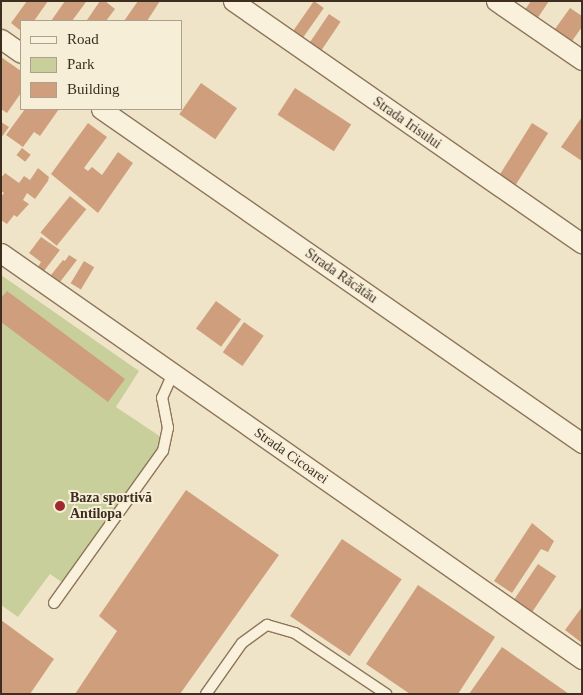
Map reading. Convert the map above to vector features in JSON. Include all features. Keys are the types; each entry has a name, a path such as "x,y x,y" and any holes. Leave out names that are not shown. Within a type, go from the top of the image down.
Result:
{"street":[{"name":"Strada Irisului","path":"233,1 582,244"},
{"path":"496,1 582,60"},
{"path":"1,40 20,52"},
{"name":"Strada Răcătău","path":"102,110 582,443"},
{"name":"Strada Cicoarei","path":"1,253 582,659"}],"lane":[{"path":"54,603 163,451 168,428 162,398 173,373"},
{"path":"206,694 242,643 267,625 295,633 386,694"}],"green space":[{"name":"Baza sportivă Antilopa","path":"1,275 139,371 116,407 164,439 66,585 50,574 18,617 1,605"}],"building":[{"path":"27,1 48,1 35,20 20,20 20,30 11,23"},
{"path":"65,1 86,2 73,20 52,20"},
{"path":"100,1 105,1 115,9 107,20 87,20"},
{"path":"138,1 160,1 148,20 125,20"},
{"path":"314,1 324,8 301,40 292,33"},
{"path":"531,1 549,1 537,19 524,11"},
{"path":"570,8 582,16 582,27 572,41 555,29"},
{"path":"329,14 341,22 320,52 309,44"},
{"path":"1,57 20,70 20,94 7,113 1,109"},
{"path":"201,83 237,108 215,139 179,114"},
{"path":"295,88 351,124 334,151 278,115"},
{"path":"24,110 58,110 40,136 34,132 23,147 6,135"},
{"path":"582,117 582,161 561,147"},
{"path":"1,122 9,127 1,138"},
{"path":"88,123 107,137 84,168 88,171 92,167 102,175 118,152 133,163 98,213 51,174"},
{"path":"532,123 548,133 516,185 500,175"},
{"path":"22,148 31,155 25,162 16,155"},
{"path":"38,168 49,177 48,181 35,199 27,193 23,200 29,204 17,217 14,215 7,224 1,220 1,197 4,193 1,191 1,178 5,173 19,183 24,176 30,180"},
{"path":"70,196 86,209 57,246 40,233"},
{"path":"41,237 60,250 44,271 38,267 41,262 29,253"},
{"path":"69,255 77,260 60,282 51,275"},
{"path":"84,261 94,267 81,289 71,283"},
{"path":"7,291 125,379 108,402 1,322 1,298"},
{"path":"216,301 241,319 221,347 196,329"},
{"path":"244,322 264,336 242,366 223,352"},
{"path":"186,490 279,555 180,694 75,694 117,631 99,616"},
{"path":"532,523 554,541 548,552 541,549 512,593 494,581"},
{"path":"342,539 402,579 350,656 290,616"},
{"path":"538,564 556,576 531,614 512,602"},
{"path":"418,585 495,637 458,694 410,694 366,664"},
{"path":"582,607 582,643 565,630"},
{"path":"1,620 54,659 30,694 1,694"},
{"path":"502,647 569,694 469,694"}],"place":[{"name":"Baza sportivă Antilopa","path":"60,506"}]}
